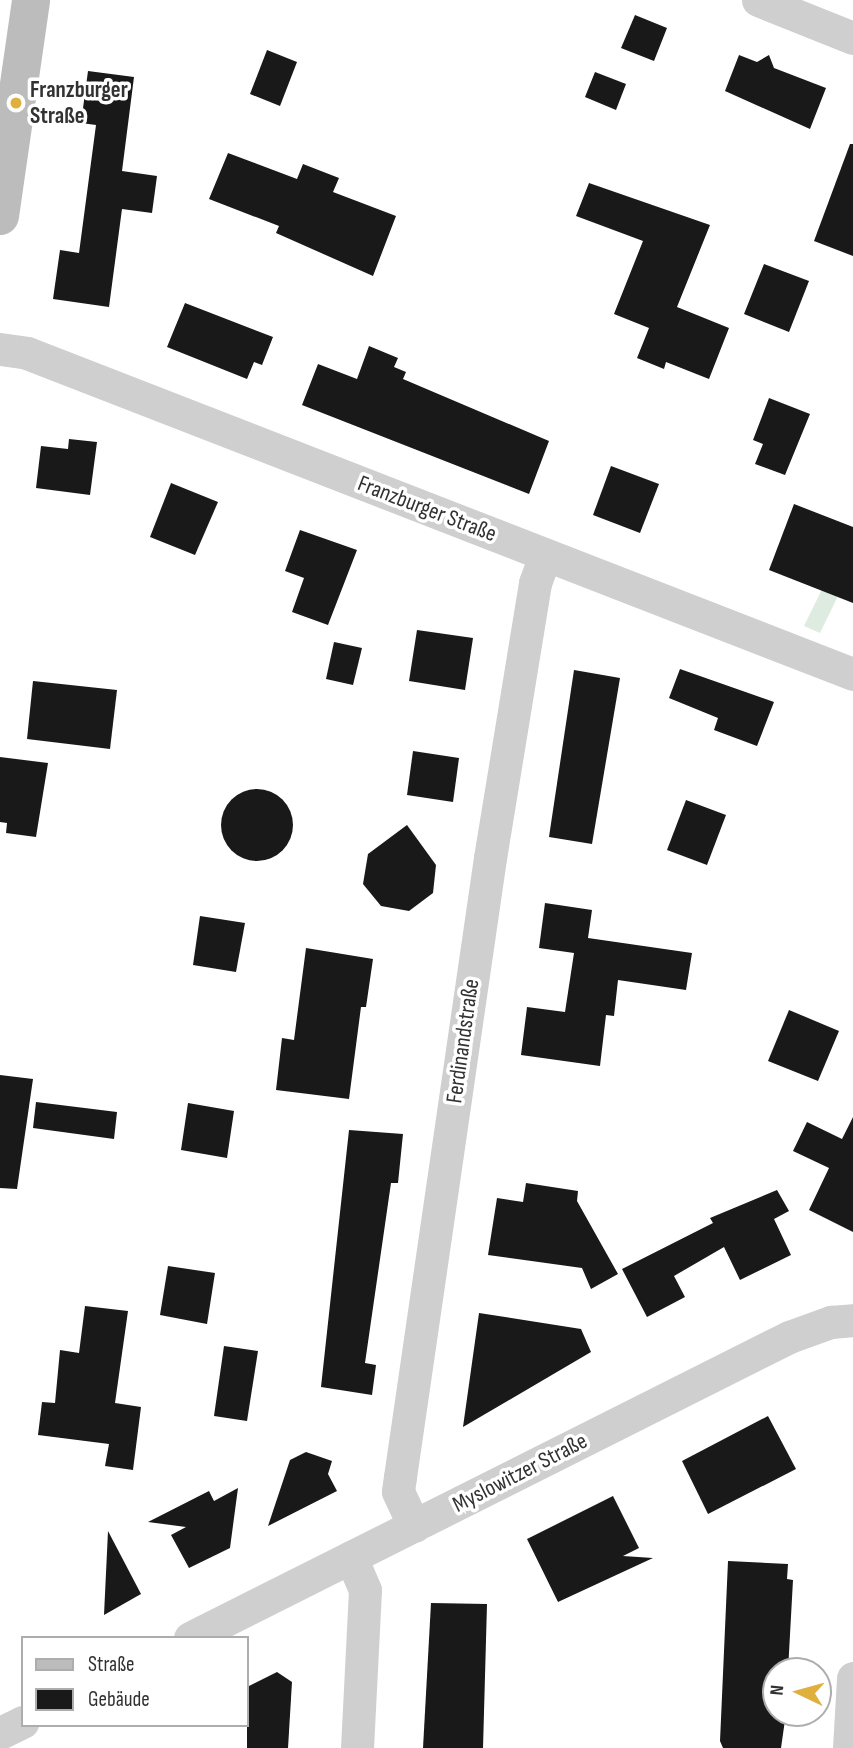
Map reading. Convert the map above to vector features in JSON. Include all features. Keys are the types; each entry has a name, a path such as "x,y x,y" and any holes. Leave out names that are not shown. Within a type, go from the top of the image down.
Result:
{"street":[{"path":"0,216 31,0"},
{"path":"758,0 853,38"},
{"name":"Franzburger Straße","path":"0,349 27,353 853,674"},
{"name":"Ferdinandstraße","path":"414,1526 398,1491 490,858 535,583 545,555"},
{"name":"Myslowitzer Straße","path":"194,1636 789,1337 831,1322 853,1320"},
{"path":"351,1557 365,1590 357,1748"},
{"path":"849,1748 853,1678"},
{"path":"0,1733 21,1723"}],"shaded area":[{"path":"853,526 853,565 820,633 804,626"}],"building":[{"path":"635,15 667,28 654,61 621,48"},
{"path":"267,50 297,62 280,106 250,94"},
{"path":"739,55 757,62 769,55 774,68 826,88 810,129 725,91"},
{"path":"88,71 134,77 122,171 157,176 152,213 122,209 109,307 53,299 60,250 79,253 96,125 81,123"},
{"path":"595,72 626,84 616,110 585,97"},
{"path":"850,144 853,144 853,256 814,241"},
{"path":"228,153 297,179 303,164 339,178 333,192 396,216 373,276 276,233 279,226 209,199"},
{"path":"589,183 710,225 677,307 729,328 709,379 666,362 664,369 637,358 649,328 614,314 643,241 576,216"},
{"path":"764,264 809,281 789,332 744,314"},
{"path":"185,303 273,337 262,365 254,362 247,379 167,347"},
{"path":"369,346 398,358 394,367 406,372 403,379 549,441 529,494 302,405 318,364 357,379"},
{"path":"769,398 810,414 785,475 755,464 763,444 753,440"},
{"path":"69,439 97,442 90,495 36,488 41,446 68,449"},
{"path":"611,466 659,484 640,533 593,515"},
{"path":"171,483 218,502 195,555 150,537"},
{"path":"794,504 853,527 853,603 769,570"},
{"path":"300,530 357,550 328,625 292,612 304,578 285,571"},
{"path":"417,630 473,638 465,690 409,681"},
{"path":"334,642 362,648 353,685 326,679"},
{"path":"680,669 774,702 757,746 714,730 718,718 669,698"},
{"path":"574,670 620,678 592,844 549,837"},
{"path":"33,681 117,690 110,749 27,739"},
{"path":"413,751 459,758 453,802 407,795"},
{"path":"0,757 48,763 36,837 6,833 7,823 0,822"},
{"path":"257,789 277,795 287,805 293,825 287,845 277,855 257,861 237,855 227,845 221,825 227,805 237,795"},
{"path":"686,800 726,815 707,865 667,850"},
{"path":"407,825 436,865 433,893 409,911 381,906 363,884 368,854"},
{"path":"545,903 592,910 588,938 692,953 686,990 618,980 614,1016 606,1015 600,1066 521,1055 527,1007 565,1012 574,953 539,948"},
{"path":"200,916 245,923 236,972 193,965"},
{"path":"306,948 373,959 366,1007 361,1007 349,1099 276,1090 282,1038 294,1040"},
{"path":"789,1010 839,1031 818,1081 768,1061"},
{"path":"0,1075 33,1079 17,1189 0,1188"},
{"path":"36,1102 117,1112 114,1139 33,1128"},
{"path":"188,1103 234,1111 227,1158 181,1150"},
{"path":"853,1117 853,1232 809,1210 829,1168 793,1151 807,1122 842,1139"},
{"path":"349,1130 403,1134 398,1183 391,1183 365,1363 376,1365 372,1395 321,1387"},
{"path":"526,1183 578,1191 577,1201 618,1274 591,1289 582,1268 488,1255 497,1198 523,1202"},
{"path":"777,1190 789,1211 774,1219 791,1255 740,1280 724,1247 674,1276 685,1297 647,1317 622,1269 713,1223 710,1218"},
{"path":"168,1266 215,1273 207,1324 160,1315"},
{"path":"85,1306 128,1311 115,1403 141,1407 133,1470 105,1466 109,1444 38,1435 42,1402 55,1403 60,1350 79,1353"},
{"path":"479,1313 581,1329 591,1352 463,1427"},
{"path":"224,1346 258,1351 247,1421 214,1416"},
{"path":"768,1416 796,1469 708,1514 682,1461"},
{"path":"306,1452 332,1461 328,1474 337,1491 268,1526 290,1460"},
{"path":"238,1488 230,1548 189,1568 171,1535 186,1527 148,1522 209,1491 214,1501"},
{"path":"613,1496 639,1548 623,1556 653,1558 558,1602 527,1539"},
{"path":"108,1531 141,1594 104,1615"},
{"path":"728,1561 788,1564 787,1579 793,1580 789,1657 762,1657 762,1727 784,1727 781,1748 723,1748 720,1741"},
{"path":"431,1603 487,1604 483,1748 423,1748"},
{"path":"277,1672 292,1682 288,1748 247,1748 248,1686"}],"place":[{"name":"Franzburger Straße","path":"16,103"}]}
